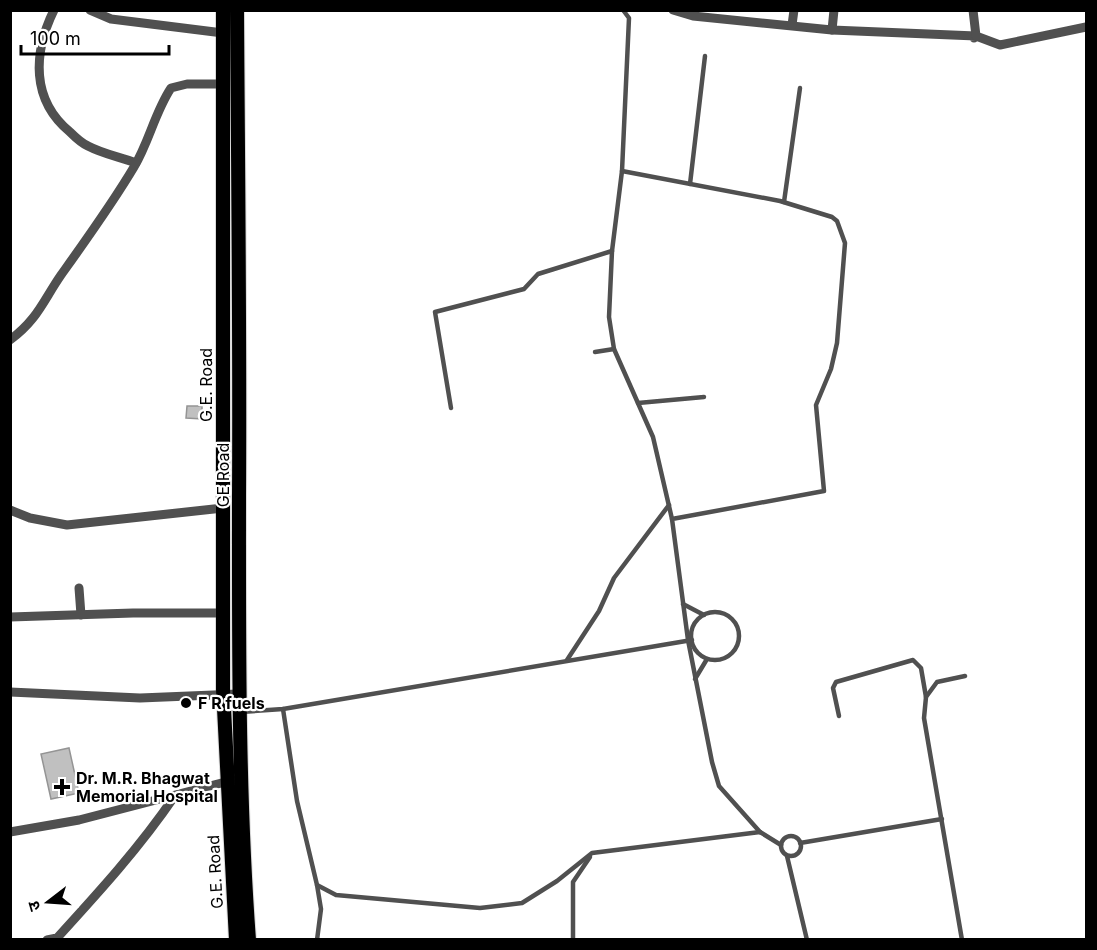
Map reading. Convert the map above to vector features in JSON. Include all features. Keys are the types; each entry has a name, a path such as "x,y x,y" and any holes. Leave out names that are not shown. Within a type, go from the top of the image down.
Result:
{"main road":[{"name":"G.E. Road","path":"223,10 223,694 236,939"},
{"name":"GE Road","path":"237,10 238,712 249,939"}],"street":[{"path":"54,10 46,27 41,47 39,74 43,103 62,126 86,146 136,163"},
{"path":"90,10 111,19 223,33"},
{"path":"673,10 693,16 832,30 975,37 1000,45 1086,27"},
{"path":"792,25 794,10"},
{"path":"832,30 834,10"},
{"path":"973,10 975,37"},
{"path":"10,339 23,330 43,307 55,284 136,163 163,99 171,88 187,84 223,84"},
{"path":"10,510 30,518 67,525 223,508"},
{"path":"80,588 81,615"},
{"path":"10,617 223,613"},
{"path":"10,692 140,698 238,694"},
{"path":"10,832 79,820 174,797 241,777"},
{"path":"47,939 57,938 90,902 153,827 174,797"}],"lane":[{"path":"623,10 629,18 622,171 612,251 609,317 614,349 653,437 672,519 694,679 719,786 760,832 781,845 788,856 807,939"},
{"path":"690,184 705,56"},
{"path":"784,202 800,88"},
{"path":"622,171 784,202 832,217 844,233 837,343 831,369 816,405 824,491 672,519"},
{"path":"451,408 435,312 524,289 538,274 612,251"},
{"path":"596,352 614,349"},
{"path":"638,404 704,397"},
{"path":"567,660 599,611 614,578 669,506"},
{"path":"683,604 704,615"},
{"path":"712,612 728,616 734,621 739,637 728,656 721,659 707,658 695,650 690,640 693,627 704,615 712,612"},
{"path":"238,712 283,709 690,640"},
{"path":"694,679 707,658"},
{"path":"838,717 833,692 836,682 913,660 921,668 926,697 924,717 962,939"},
{"path":"926,697 937,682 965,676"},
{"path":"283,709 297,801 321,909 318,939"},
{"path":"800,843 942,819"},
{"path":"317,885 336,895 480,908 522,903 557,881 592,853 760,832"},
{"path":"781,845 784,839 790,836 796,838 800,843 801,849 797,854 788,856"},
{"path":"573,939 573,882 592,853"}],"building":[{"path":"187,406 202,406 202,419 186,418"},
{"path":"69,748 79,793 51,799 41,754"}],"place":[{"name":"F R fuels","path":"186,703"},
{"name":"Dr. M.R. Bhagwat Memorial Hospital","path":"62,787"}]}
